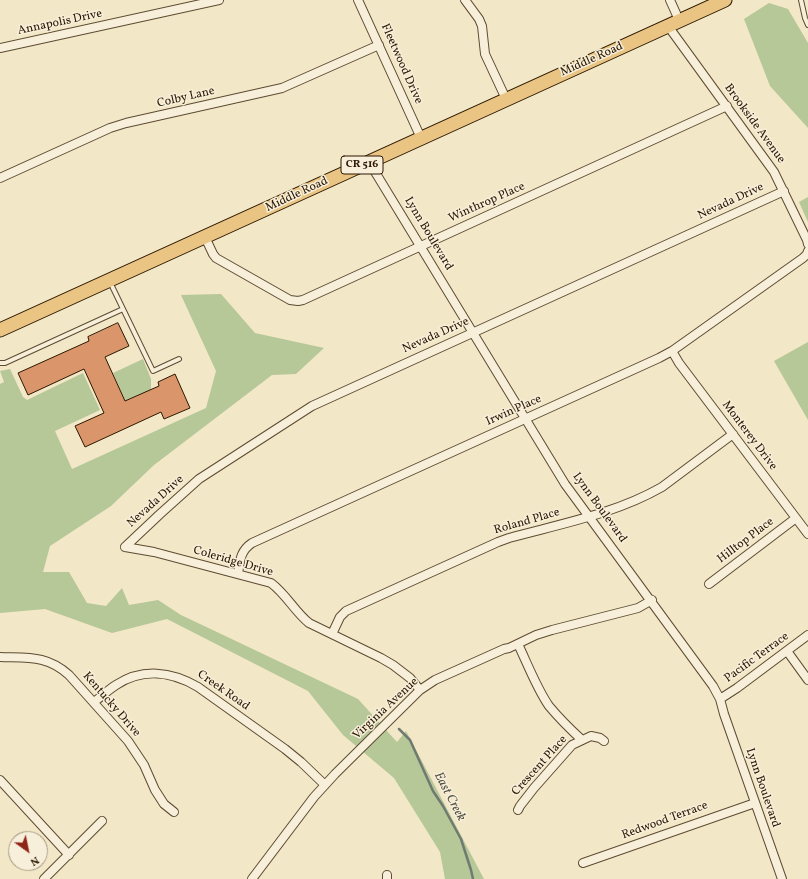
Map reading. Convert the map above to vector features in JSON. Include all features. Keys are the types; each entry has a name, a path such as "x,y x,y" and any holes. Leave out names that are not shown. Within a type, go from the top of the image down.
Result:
{"main road":[{"name":"Middle Road","path":"0,330 725,0"}],"street":[{"name":"Annapolis Drive","path":"0,48 218,0"},
{"name":"Fleetwood Drive","path":"358,0 421,138"},
{"path":"465,0 479,19 482,26 485,54 506,99"},
{"name":"Brookside Avenue","path":"670,0 674,23 727,106 774,172 784,190 808,244"},
{"name":"Colby Lane","path":"0,178 110,128 126,123 282,88 379,45"},
{"name":"Winthrop Place","path":"205,237 216,258 279,295 290,300 298,301 310,297 727,106"},
{"name":"Lynn Boulevard","path":"369,162 565,484 652,600 708,678 720,699 782,879"},
{"name":"Nevada Drive","path":"125,547 199,479 312,406 784,190"},
{"name":"Irwin Place","path":"238,574 240,559 243,551 252,543 672,352 803,258 808,251"},
{"name":"Monterey Drive","path":"672,352 808,534"},
{"name":"Roland Place","path":"332,634 340,617 346,611 498,542 609,511 656,490 733,434"},
{"name":"Hilltop Place","path":"709,584 796,518"},
{"name":"Coleridge Drive","path":"125,547 154,552 271,583 278,589 305,621 393,665 410,678 420,690"},
{"name":"Virginia Avenue","path":"252,879 308,804 420,690 442,677 536,635 638,608 652,600"},
{"name":"Pacific Terrace","path":"720,699 808,635"},
{"name":"Crescent Place","path":"518,644 542,695 558,717 582,740"},
{"path":"787,651 808,680"},
{"name":"Kentucky Drive","path":"0,656 37,658 59,667 70,675 128,741 144,765 155,790 164,804 174,812"},
{"name":"Creek Road","path":"94,702 115,686 135,676 156,673 180,677 198,686 284,749 326,785"},
{"name":"Crescent Place","path":"518,810 534,788 572,745 591,736 600,738 604,741"},
{"path":"0,781 69,855"},
{"name":"Redwood Terrace","path":"584,863 755,803"},
{"path":"44,879 102,821"}],"lane":[{"path":"801,0 808,25"},
{"path":"109,280 153,371 179,359"},
{"path":"0,363 5,363 123,309"}],"green space":[{"path":"769,3 788,9 808,43 808,128 770,86 744,19"},
{"path":"808,197 808,222 799,202"},
{"path":"221,294 255,333 324,348 296,374 272,375 154,465 111,506 50,546 43,572 69,572 87,603 106,606 122,588 129,605 158,600 181,615 358,699 397,742 406,731 484,879 445,879 440,852 394,778 343,735 308,691 167,619 112,633 45,609 0,613 0,384 4,382 0,371 10,369 23,397 27,400 83,373 100,410 55,431 72,469 206,408 216,371 181,295"},
{"path":"808,342 808,420 774,361"},
{"path":"143,359 151,379 151,390 125,401 113,373"}],"building":[{"path":"118,323 129,346 105,357 125,401 159,386 158,382 175,374 190,408 164,419 161,412 85,447 75,426 104,413 84,369 28,395 18,373 89,341 88,337"}],"waterway":[{"name":"East Creek","path":"399,729 410,740 433,791 461,839 473,879"}]}
